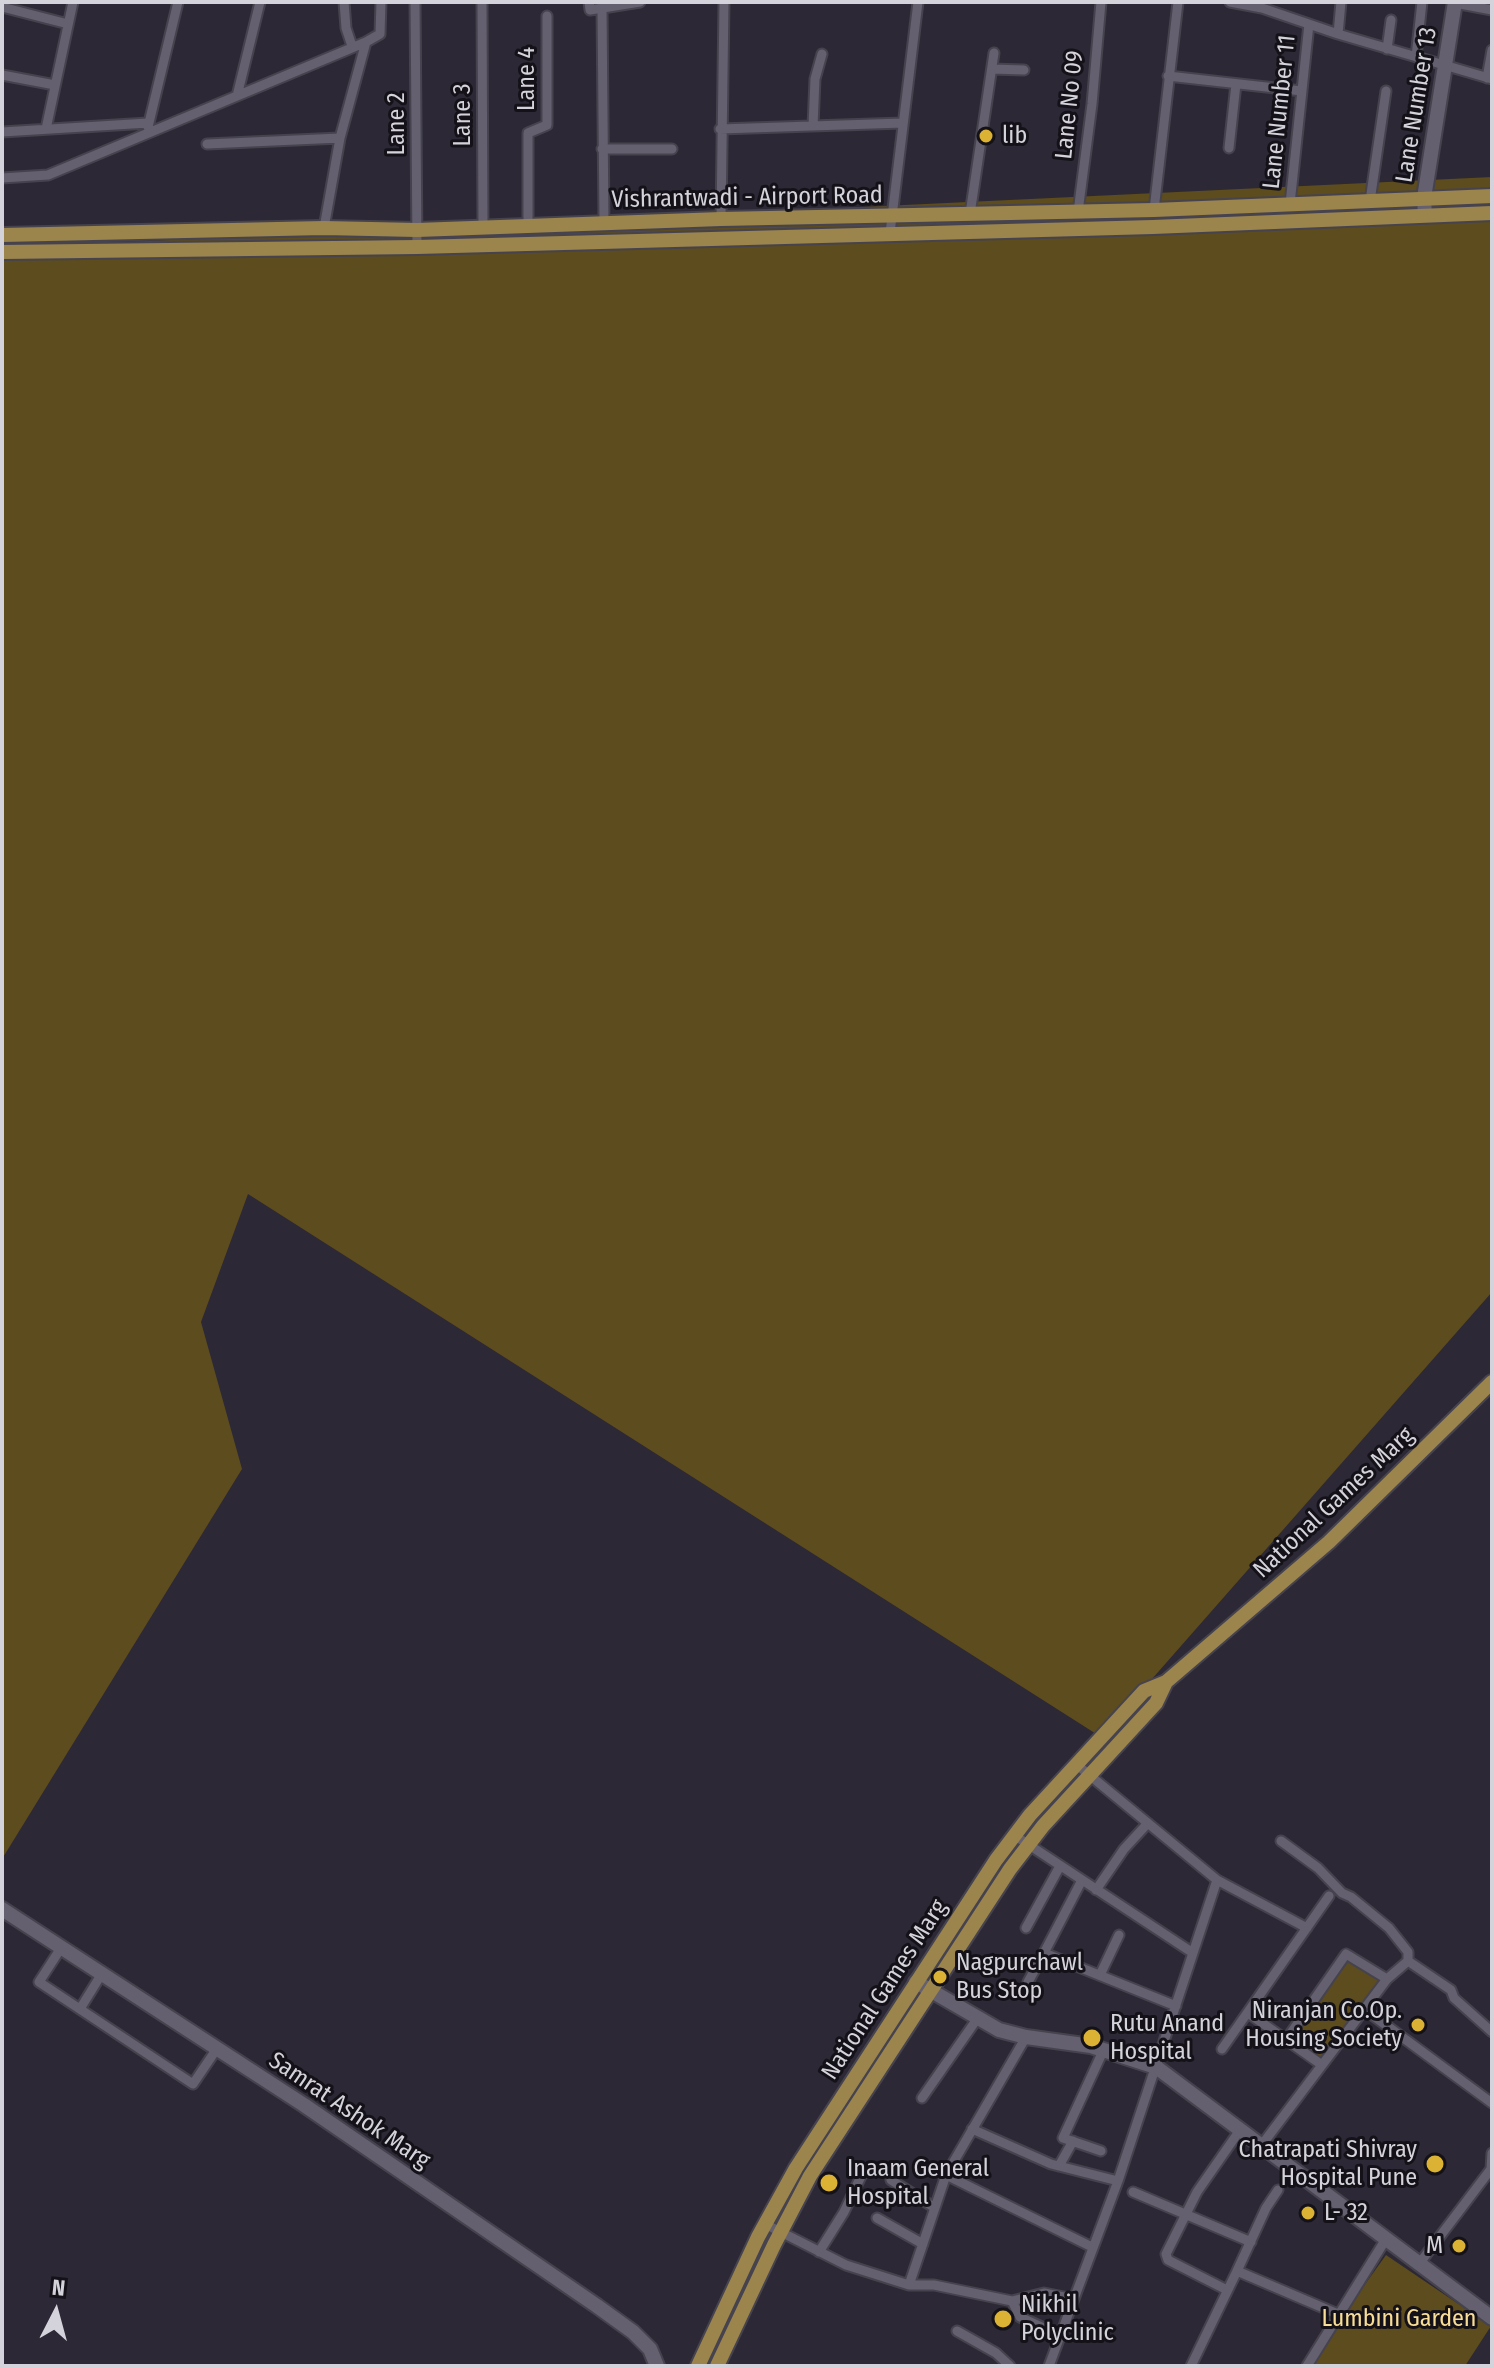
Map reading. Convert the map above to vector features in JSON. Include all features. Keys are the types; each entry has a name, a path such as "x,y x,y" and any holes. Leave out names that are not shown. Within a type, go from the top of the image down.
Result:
{"main road":[{"name":"Vishrantwadi - Airport Road","path":"2,235 324,228 417,230 721,219 1154,210 1492,196"},
{"name":"Vishrantwadi - Airport Road","path":"2,252 417,247 1153,227 1492,213"},
{"name":"National Games Marg","path":"698,2366 765,2224 796,2168 1014,1835 1144,1691 1166,1682 1329,1542 1492,1382"},
{"name":"National Games Marg","path":"717,2366 810,2176 931,1991 1028,1846 1156,1703 1166,1682"}],"street":[{"path":"46,129 73,2"},
{"path":"146,135 178,2"},
{"path":"237,96 260,2"},
{"path":"344,2 346,28 352,46"},
{"path":"2,178 48,175 366,42 380,34 381,2"},
{"name":"Lane 2","path":"415,2 417,247"},
{"name":"Lane 3","path":"482,2 483,227"},
{"path":"589,2 590,10 640,2"},
{"path":"721,219 724,2"},
{"path":"890,233 918,2"},
{"name":"Lane No 09","path":"1078,212 1101,2"},
{"path":"1154,210 1178,2"},
{"path":"1230,2 1274,7 1338,34 1490,78 1492,50"},
{"path":"1338,34 1341,2"},
{"path":"1416,57 1422,2"},
{"path":"1455,3 1492,10"},
{"name":"Lane Number 13","path":"1425,215 1424,198 1455,3"},
{"path":"2,7 68,24"},
{"path":"602,8 604,223"},
{"name":"Lane 4","path":"528,226 528,133 547,125 547,16"},
{"path":"1387,49 1391,20"},
{"name":"Lane Number 11","path":"1290,204 1309,24"},
{"path":"324,228 340,138 366,42"},
{"path":"970,214 994,53"},
{"path":"813,126 815,79 822,54"},
{"path":"992,69 1024,70"},
{"path":"2,75 55,85"},
{"path":"1168,76 1302,91"},
{"path":"1229,148 1236,84"},
{"path":"1370,201 1386,91"},
{"path":"2,132 148,123"},
{"path":"720,129 903,123"},
{"path":"207,144 340,138"},
{"path":"602,149 672,149"},
{"path":"1076,1764 1217,1880 1307,1928"},
{"path":"1096,1890 1124,1849 1148,1823"},
{"path":"1014,1835 1193,1953"},
{"path":"1261,2146 1387,1979 1408,1961 1408,1952 1389,1928 1281,1841"},
{"path":"1026,1928 1060,1866"},
{"path":"1028,1982 1082,1880"},
{"path":"1049,2366 1118,2181 1217,1880"},
{"path":"1222,2049 1329,1896"},
{"name":"Samrat Ashok Marg","path":"2,1909 304,2105 607,2313 650,2349 657,2366"},
{"path":"1100,1975 1119,1935"},
{"path":"61,1948 39,1982 193,2084 216,2050"},
{"path":"1044,1953 1176,2006"},
{"path":"1286,2040 1346,1954 1387,1979"},
{"path":"1408,1961 1451,1990 1454,1998 1492,2032"},
{"path":"80,2009 101,1975"},
{"path":"916,1982 999,2030 1104,2049 1156,2067 1492,2318"},
{"path":"1364,2009 1492,2103"},
{"path":"1248,2013 1322,2065"},
{"path":"922,2098 977,2019"},
{"path":"909,2285 946,2175 1026,2037"},
{"path":"1101,2151 1063,2138 1104,2049"},
{"path":"972,2129 1059,2166 1118,2181"},
{"path":"1227,2290 1168,2260 1166,2254 1197,2192 1240,2130"},
{"path":"1059,2166 1073,2141"},
{"path":"1419,2264 1491,2170 1492,2153"},
{"path":"819,2252 844,2212 865,2168"},
{"path":"946,2175 1092,2247"},
{"path":"891,2180 935,2208"},
{"path":"1191,2366 1278,2190"},
{"path":"1133,2192 1251,2242"},
{"path":"877,2218 923,2244"},
{"path":"765,2224 846,2265 909,2285 934,2285 1012,2301 1044,2293 1074,2299"},
{"path":"1307,2366 1386,2239"},
{"path":"1237,2271 1340,2315"},
{"path":"1012,2301 1020,2317 1059,2335"},
{"path":"957,2331 996,2353 1010,2366"}],"green space":[{"path":"1492,177 1492,1292 1101,1737 248,1194 201,1322 242,1469 2,1859 2,248"},
{"path":"1346,1954 1387,1979 1322,2065 1286,2040"},
{"name":"Lumbini Garden","path":"1386,2255 1491,2326 1465,2366 1312,2366 1343,2315"}],"place":[{"name":"lib","path":"986,136"},
{"name":"Nagpurchawl Bus Stop","path":"940,1977"},
{"name":"Niranjan Co.Op. Housing Society","path":"1418,2025"},
{"name":"Rutu Anand Hospital","path":"1092,2038"},
{"name":"Chatrapati Shivray Hospital Pune","path":"1435,2164"},
{"name":"Inaam General Hospital","path":"829,2183"},
{"name":"L- 32","path":"1308,2213"},
{"name":"M","path":"1459,2246"},
{"name":"Nikhil Polyclinic","path":"1003,2319"}]}
